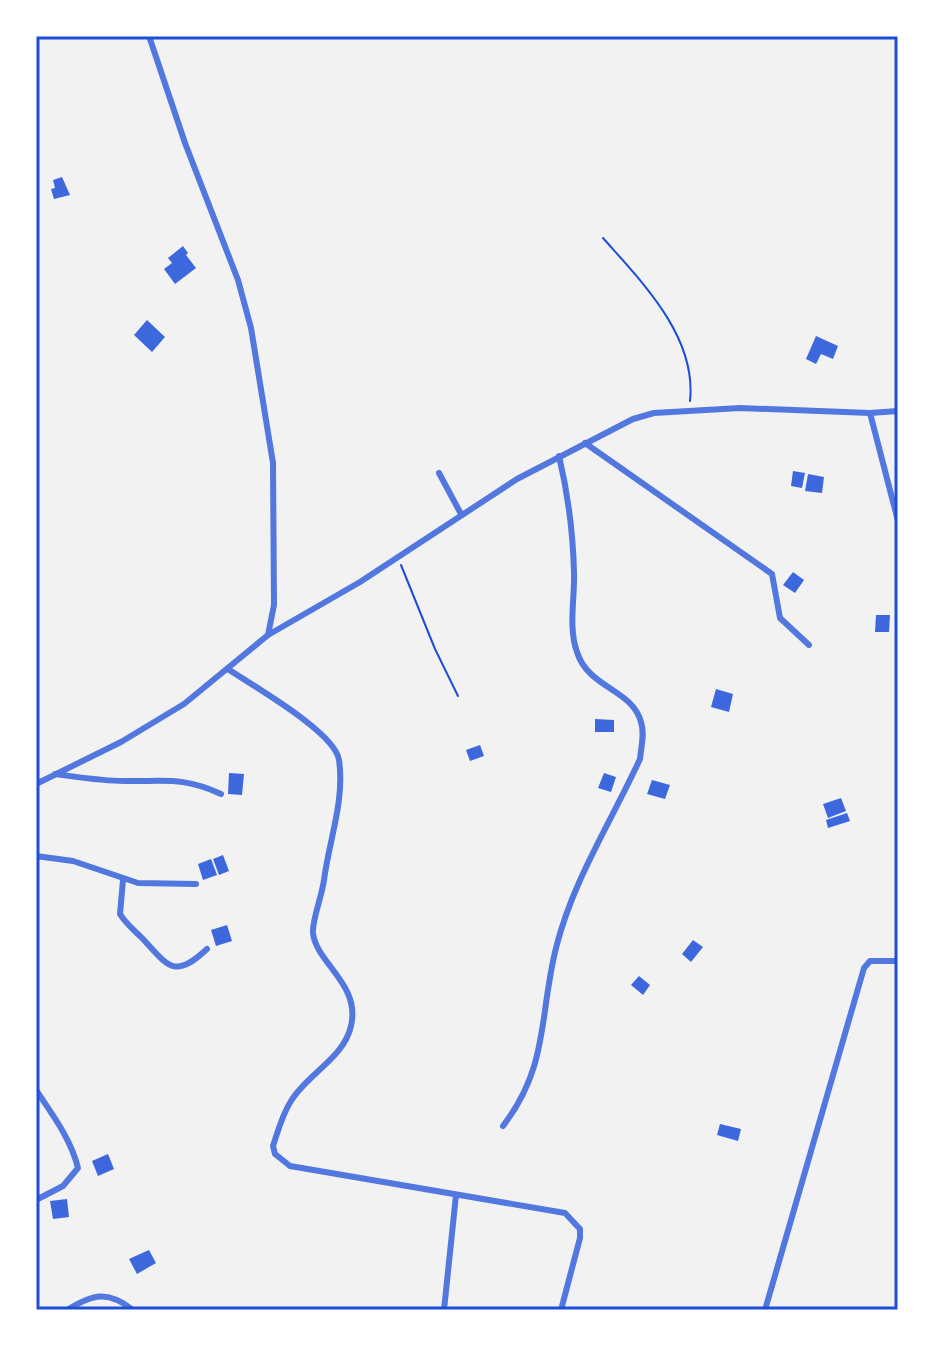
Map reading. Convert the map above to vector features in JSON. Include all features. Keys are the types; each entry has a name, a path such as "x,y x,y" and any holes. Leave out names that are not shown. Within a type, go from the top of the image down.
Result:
{"street":[{"path":"149,36 185,143 238,280 251,328 273,463 274,605 268,635"},
{"path":"36,784 121,742 184,704 268,635 360,582 461,514 559,456 633,419 654,413 740,408 870,413 898,411"},
{"path":"870,413 898,521"},
{"path":"585,443 772,574 780,618 809,645"},
{"path":"503,1126 521,1103 537,1058 556,948 573,897 640,759 642,738 642,725 636,709 590,675 583,668 576,650 573,633 573,547 559,456"},
{"path":"439,473 461,514"},
{"path":"228,669 322,732 339,756 340,786 322,898 312,929 319,950 348,992 351,1027 344,1043 291,1099 273,1146 275,1154 290,1166 565,1213 580,1229 580,1238 561,1310"},
{"path":"54,774 121,781 181,780 221,794"},
{"path":"36,856 73,861 138,883 196,884"},
{"path":"123,880 120,914 158,958 174,967 183,967 194,962 207,949"},
{"path":"765,1310 864,968 870,961 898,961"},
{"path":"36,1090 68,1143 78,1168 63,1186 36,1200"},
{"path":"444,1310 456,1195"},
{"path":"67,1310 82,1300 99,1295 118,1298 133,1310"}],"path":[{"path":"603,238 632,270 680,340 690,364 692,384 689,410"},
{"path":"397,557 458,696"}],"building":[{"path":"62,177 70,195 54,199 51,189 55,188 53,180"},
{"path":"183,246 196,268 175,284 164,269 172,263 168,258"},
{"path":"147,320 165,337 152,352 134,335"},
{"path":"816,336 838,346 833,359 821,354 816,364 806,359"},
{"path":"793,471 805,473 802,488 791,486"},
{"path":"808,474 824,477 822,493 805,491"},
{"path":"793,572 804,580 795,593 783,585"},
{"path":"876,615 890,615 889,632 875,632"},
{"path":"716,689 733,694 729,712 711,707"},
{"path":"595,719 614,720 614,732 595,732"},
{"path":"480,745 484,756 470,761 466,750"},
{"path":"229,773 244,774 242,795 228,794"},
{"path":"604,773 616,777 611,792 598,788"},
{"path":"652,780 670,785 665,799 647,794"},
{"path":"841,798 846,811 828,818 823,804"},
{"path":"847,813 850,821 828,828 826,820"},
{"path":"223,855 229,871 219,875 213,859"},
{"path":"211,859 217,875 203,880 198,864"},
{"path":"227,925 232,941 216,946 211,930"},
{"path":"693,940 703,947 691,962 682,954"},
{"path":"639,976 650,985 643,995 631,985"},
{"path":"720,1124 741,1129 738,1141 717,1135"},
{"path":"108,1154 114,1169 98,1176 92,1161"},
{"path":"67,1199 69,1217 53,1219 50,1201"},
{"path":"149,1250 156,1263 137,1274 129,1259"}]}
